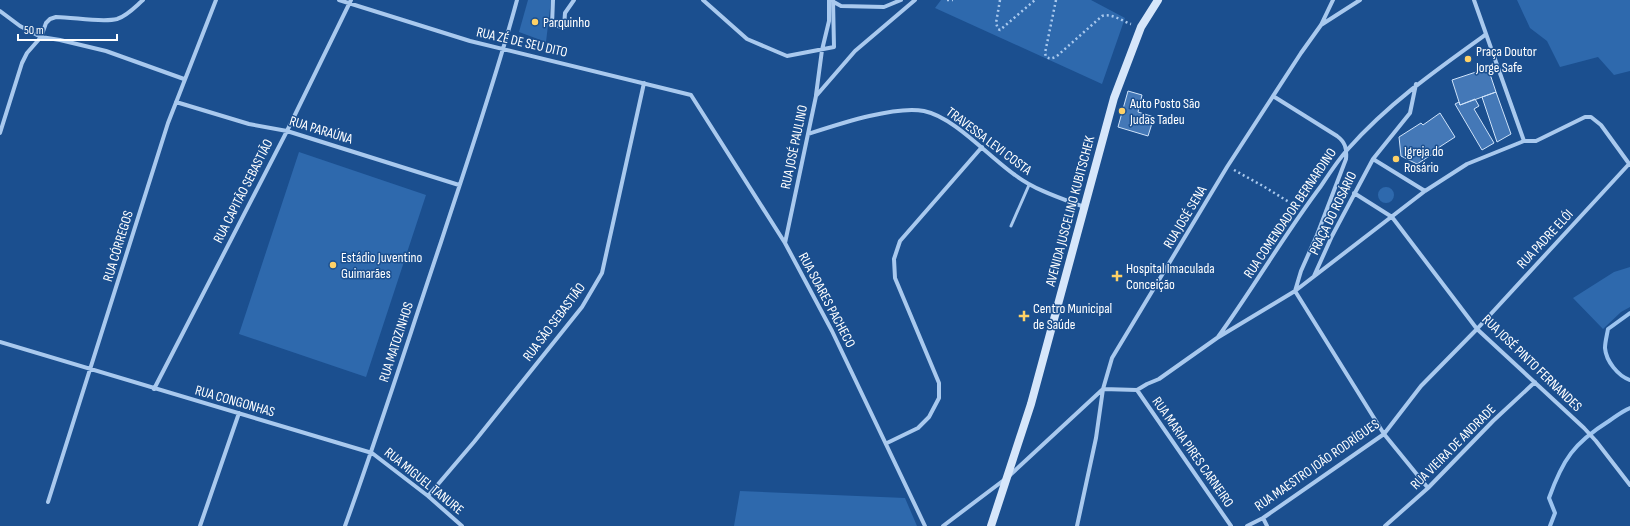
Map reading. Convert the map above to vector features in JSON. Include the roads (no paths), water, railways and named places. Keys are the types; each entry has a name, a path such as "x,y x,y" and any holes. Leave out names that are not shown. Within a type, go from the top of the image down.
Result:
{"main road":[{"name":"AVENIDA JUSCELINO KUBITSCHEK","path":"991,526 1031,404 1114,98 1141,28 1158,0"}],"street":[{"path":"0,133 22,63 27,53 41,36 46,23 50,19 56,17 102,20 118,19 143,0"},
{"name":"RUA CÓRREGOS","path":"48,502 176,102 216,0"},
{"name":"RUA ZÉ DE SEU DITO","path":"339,0 351,2 470,41 691,95"},
{"name":"RUA MATOZINHOS","path":"345,526 372,453 460,185 504,49 517,0"},
{"path":"554,0 552,24 564,27 565,13 574,0"},
{"path":"703,0 747,39 786,56 834,47 831,0"},
{"path":"816,96 822,50 829,21 831,0"},
{"path":"831,0 841,6 884,7 901,0"},
{"name":"RUA JOSÉ PAULINO","path":"785,243 816,96 855,51 915,0"},
{"path":"1321,25 1333,0"},
{"path":"1321,25 1360,0"},
{"path":"1474,0 1485,35 1524,141"},
{"name":"RUA CAPITÃO SEBASTIÃO","path":"154,389 287,131 351,2"},
{"path":"0,11 20,26 41,36 106,51 184,79"},
{"name":"RUA JOSÉ SENA","path":"1077,526 1096,438 1103,389 1112,358 1227,167 1301,52 1321,25"},
{"name":"RUA COMENDADOR BERNARDINO","path":"1217,338 1244,301 1302,210 1347,150 1382,113 1417,84 1485,35"},
{"name":"RUA SÃO SEBASTIÃO","path":"428,496 474,442 582,307 602,273 644,83"},
{"name":"PRAÇA DO ROSÁRIO","path":"1314,276 1354,193 1373,159 1410,113 1417,84"},
{"name":"RUA SOARES PACHECO","path":"691,95 785,243 832,331 887,443 925,526"},
{"path":"1274,96 1337,136 1343,141 1347,150 1346,159 1317,235 1301,271 1295,291 1384,434 1428,488"},
{"name":"RUA PARAÚNA","path":"176,102 249,124 287,131 460,185"},
{"name":"TRAVESSA LEVI COSTA","path":"808,134 858,119 901,110 923,110 939,115 982,147 1014,175 1029,185 1084,207"},
{"name":"RUA COMENDADOR BERNARDINO","path":"1103,389 1137,390 1159,379 1217,338 1295,291 1425,191 1467,164 1524,141 1536,141 1585,117 1591,117 1601,125 1630,165"},
{"path":"887,443 918,428 928,417 939,398 939,384 895,278 894,259 900,241 982,147"},
{"name":"PRAÇA DO ROSÁRIO","path":"1373,159 1425,191"},
{"name":"RUA PADRE ELÓI","path":"1477,329 1630,165"},
{"path":"1354,193 1392,217"},
{"name":"RUA JOSÉ PINTO FERNANDES","path":"1392,217 1477,329 1584,428 1630,485"},
{"name":"RUA MAESTRO JOÃO RODRÍGUES","path":"1247,526 1263,518 1384,434 1421,386 1477,329"},
{"name":"RUA CONGONHAS","path":"0,342 372,453"},
{"name":"RUA VIEIRA DE ANDRADE","path":"1385,526 1428,488 1493,421 1535,382"},
{"path":"943,526 1007,478 1103,389"},
{"name":"RUA MARIA PIRES CARNEIRO","path":"1137,390 1231,526"},
{"path":"200,526 239,413"},
{"name":"RUA MIGUEL TANURE","path":"372,453 428,496 462,526"},
{"path":"1263,518 1267,526"}],"lane":[{"path":"1010,226 1029,185"}],"waterway":[{"path":"1630,313 1608,329 1605,348 1610,363 1613,367 1617,372 1630,380"},
{"path":"1550,526 1555,513 1549,498 1559,473 1571,453 1597,429 1621,412 1630,408"}],"place":[{"name":"Parquinho","path":"535,22"},
{"name":"Praça Doutor Jorge Safe","path":"1468,59"},
{"name":"Auto Posto São Judas Tadeu","path":"1122,111"},
{"name":"Igreja do Rosário","path":"1396,159"},
{"name":"Estádio Juventino Guimarães","path":"333,265"},
{"name":"Hospital Imaculada Conceição","path":"1117,276"},
{"name":"Centro Municipal de Saúde","path":"1024,316"}]}
